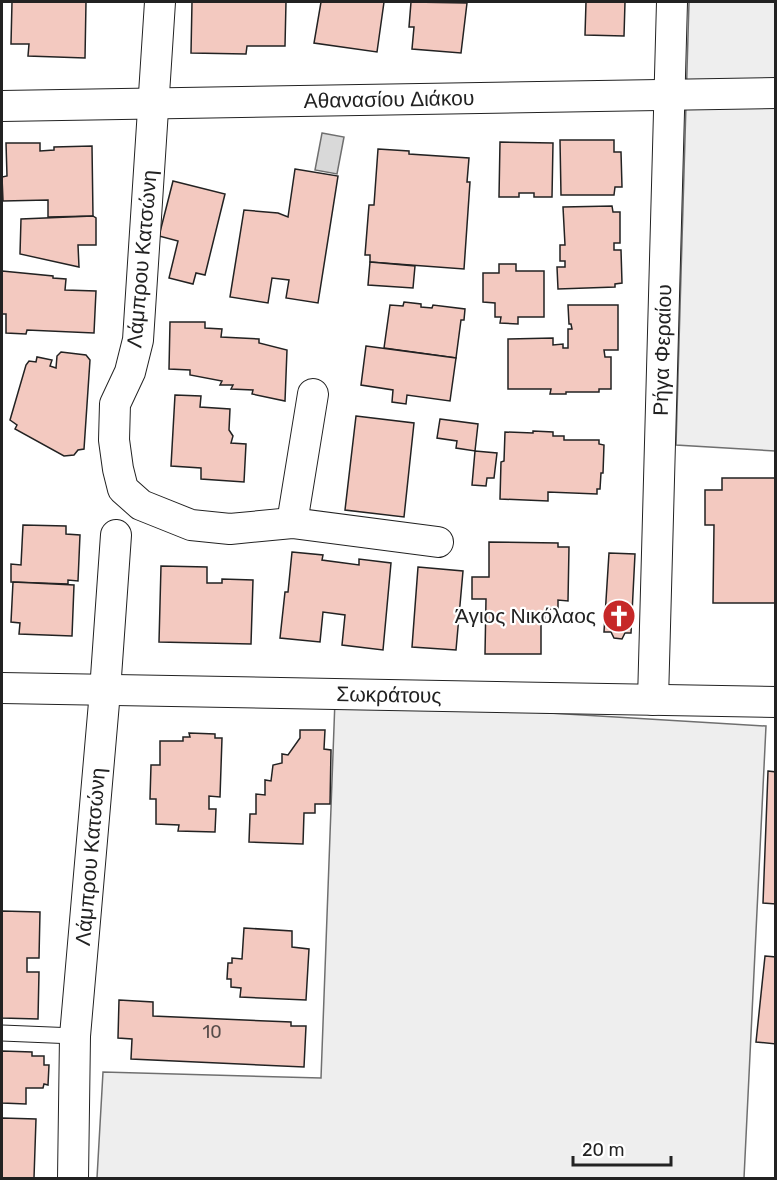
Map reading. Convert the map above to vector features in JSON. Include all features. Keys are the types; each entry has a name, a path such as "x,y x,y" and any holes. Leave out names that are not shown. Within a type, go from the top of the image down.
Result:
{"street":[{"name":"Λάμπρου Κατσώνη","path":"160,2 138,340 130,372 115,404 114,440 123,489 141,505 192,525 230,529 292,523"},
{"name":"Ρήγα Φεραίου","path":"652,700 672,2"},
{"name":"Αθανασίου Διάκου","path":"2,106 776,93"},
{"path":"313,394 292,523 438,542"},
{"name":"Λάμπρου Κατσώνη","path":"73,1179 75,1036 116,535"},
{"name":"Σωκράτους","path":"2,688 776,702"}],"lane":[{"path":"2,1033 75,1036"}],"shaded area":[{"path":"689,2 775,2 775,451 676,445"},
{"path":"322,133 344,137 337,174 315,170"},
{"path":"335,700 766,726 744,1178 97,1178 103,1072 321,1078"}],"building":[{"path":"12,2 86,2 85,58 28,56 29,44 11,44"},
{"path":"192,2 286,2 285,46 247,46 246,54 191,53"},
{"path":"321,2 384,2 377,52 314,43"},
{"path":"411,2 467,3 461,53 412,49 414,27 409,27"},
{"path":"586,2 625,2 624,36 585,35"},
{"path":"560,140 614,140 614,152 621,152 622,187 615,187 614,195 561,195"},
{"path":"500,142 553,143 552,197 534,197 534,193 519,193 519,197 499,197"},
{"path":"6,143 40,143 40,151 54,150 54,147 92,146 93,216 48,217 48,200 3,201 2,177 7,176"},
{"path":"378,149 409,151 409,154 469,158 467,182 470,182 464,269 370,262 370,255 365,255 369,205 374,205"},
{"path":"295,169 338,176 318,303 286,298 289,280 272,278 268,303 230,297 244,210 278,213 288,217"},
{"path":"173,181 225,194 205,275 196,273 193,284 169,278 178,241 159,236"},
{"path":"612,206 613,212 620,212 620,243 614,243 614,250 621,250 622,283 615,284 615,287 558,289 557,267 565,267 565,261 560,261 560,245 565,245 563,207"},
{"path":"93,216 96,218 96,245 78,245 79,267 20,254 21,219"},
{"path":"370,262 415,266 413,288 368,285"},
{"path":"499,264 516,264 516,271 544,271 544,317 518,317 518,324 500,323 501,317 495,317 495,303 483,302 483,273 499,273"},
{"path":"2,271 53,276 53,278 66,279 65,290 96,291 94,333 27,330 26,334 6,333 6,314 2,314"},
{"path":"404,302 421,304 421,307 432,308 433,305 465,309 464,320 461,320 456,358 384,348 390,305 403,306"},
{"path":"568,305 618,305 618,350 604,350 605,357 611,357 611,389 599,389 599,392 550,394 551,389 508,389 508,339 553,338 553,345 563,344 563,348 568,348 568,329 572,329 569,324"},
{"path":"170,322 205,322 205,328 222,329 221,337 259,339 259,343 287,350 285,401 252,394 253,390 231,389 233,385 220,385 222,381 190,375 190,370 169,369"},
{"path":"366,346 456,358 450,401 407,395 406,404 392,402 393,390 361,385"},
{"path":"61,352 86,355 90,360 84,449 78,450 74,455 64,456 15,429 17,425 10,420 29,361 36,362 37,357 52,360 50,366 56,368 57,356"},
{"path":"175,395 201,396 200,407 230,409 229,430 233,436 231,443 246,444 244,482 201,479 201,468 171,466"},
{"path":"356,416 414,423 404,517 345,510"},
{"path":"440,419 478,424 475,451 456,448 457,441 437,438"},
{"path":"533,431 553,432 553,436 564,436 564,440 599,440 599,444 604,445 603,473 601,473 600,489 597,489 597,494 548,492 548,501 500,499 505,432 533,433"},
{"path":"475,451 497,453 494,478 487,478 486,486 472,485"},
{"path":"722,478 776,478 776,623 775,603 713,603 714,525 705,525 705,490 722,490"},
{"path":"23,525 66,526 66,534 80,535 78,581 68,580 68,584 11,582 11,564 21,565"},
{"path":"489,542 558,543 558,547 569,547 568,601 558,600 558,609 545,609 545,623 541,623 541,654 485,654 486,599 472,599 472,577 489,577"},
{"path":"292,552 323,555 322,560 359,565 359,559 391,563 383,650 342,645 345,615 323,612 320,642 280,638"},
{"path":"609,553 635,554 631,633 625,633 622,639 614,638 611,632 604,632"},
{"path":"161,566 207,567 207,583 222,583 222,579 253,580 251,644 159,642"},
{"path":"418,567 463,571 456,650 412,647"},
{"path":"13,582 74,585 72,636 19,634 20,623 11,622"},
{"path":"300,730 325,730 324,749 331,750 330,804 315,804 315,813 304,813 303,844 249,842 250,814 256,814 256,794 265,795 265,780 271,781 273,765 282,763 282,754 288,755 300,738"},
{"path":"189,733 215,734 215,738 222,738 220,797 209,796 209,809 216,809 215,832 178,831 179,825 156,824 156,799 150,799 151,765 160,765 160,741 183,741 183,737 190,737"},
{"path":"768,771 776,772 776,904 763,903"},
{"path":"2,911 40,912 39,958 27,958 27,972 39,972 38,1019 2,1018"},
{"path":"244,928 292,931 292,947 309,949 306,1000 240,997 241,988 231,987 231,979 227,979 228,963 232,963 232,958 242,959"},
{"path":"765,956 776,957 776,1044 756,1042"},
{"path":"119,1000 153,1002 153,1016 291,1022 291,1026 306,1026 304,1067 131,1059 132,1039 118,1038"},
{"path":"2,1051 32,1052 32,1056 44,1056 44,1065 49,1065 48,1085 44,1084 43,1088 26,1088 26,1104 2,1103"},
{"path":"2,1118 36,1119 34,1178 2,1178"}],"place":[{"name":"Άγιος Νικόλαος","path":"619,616"}]}
